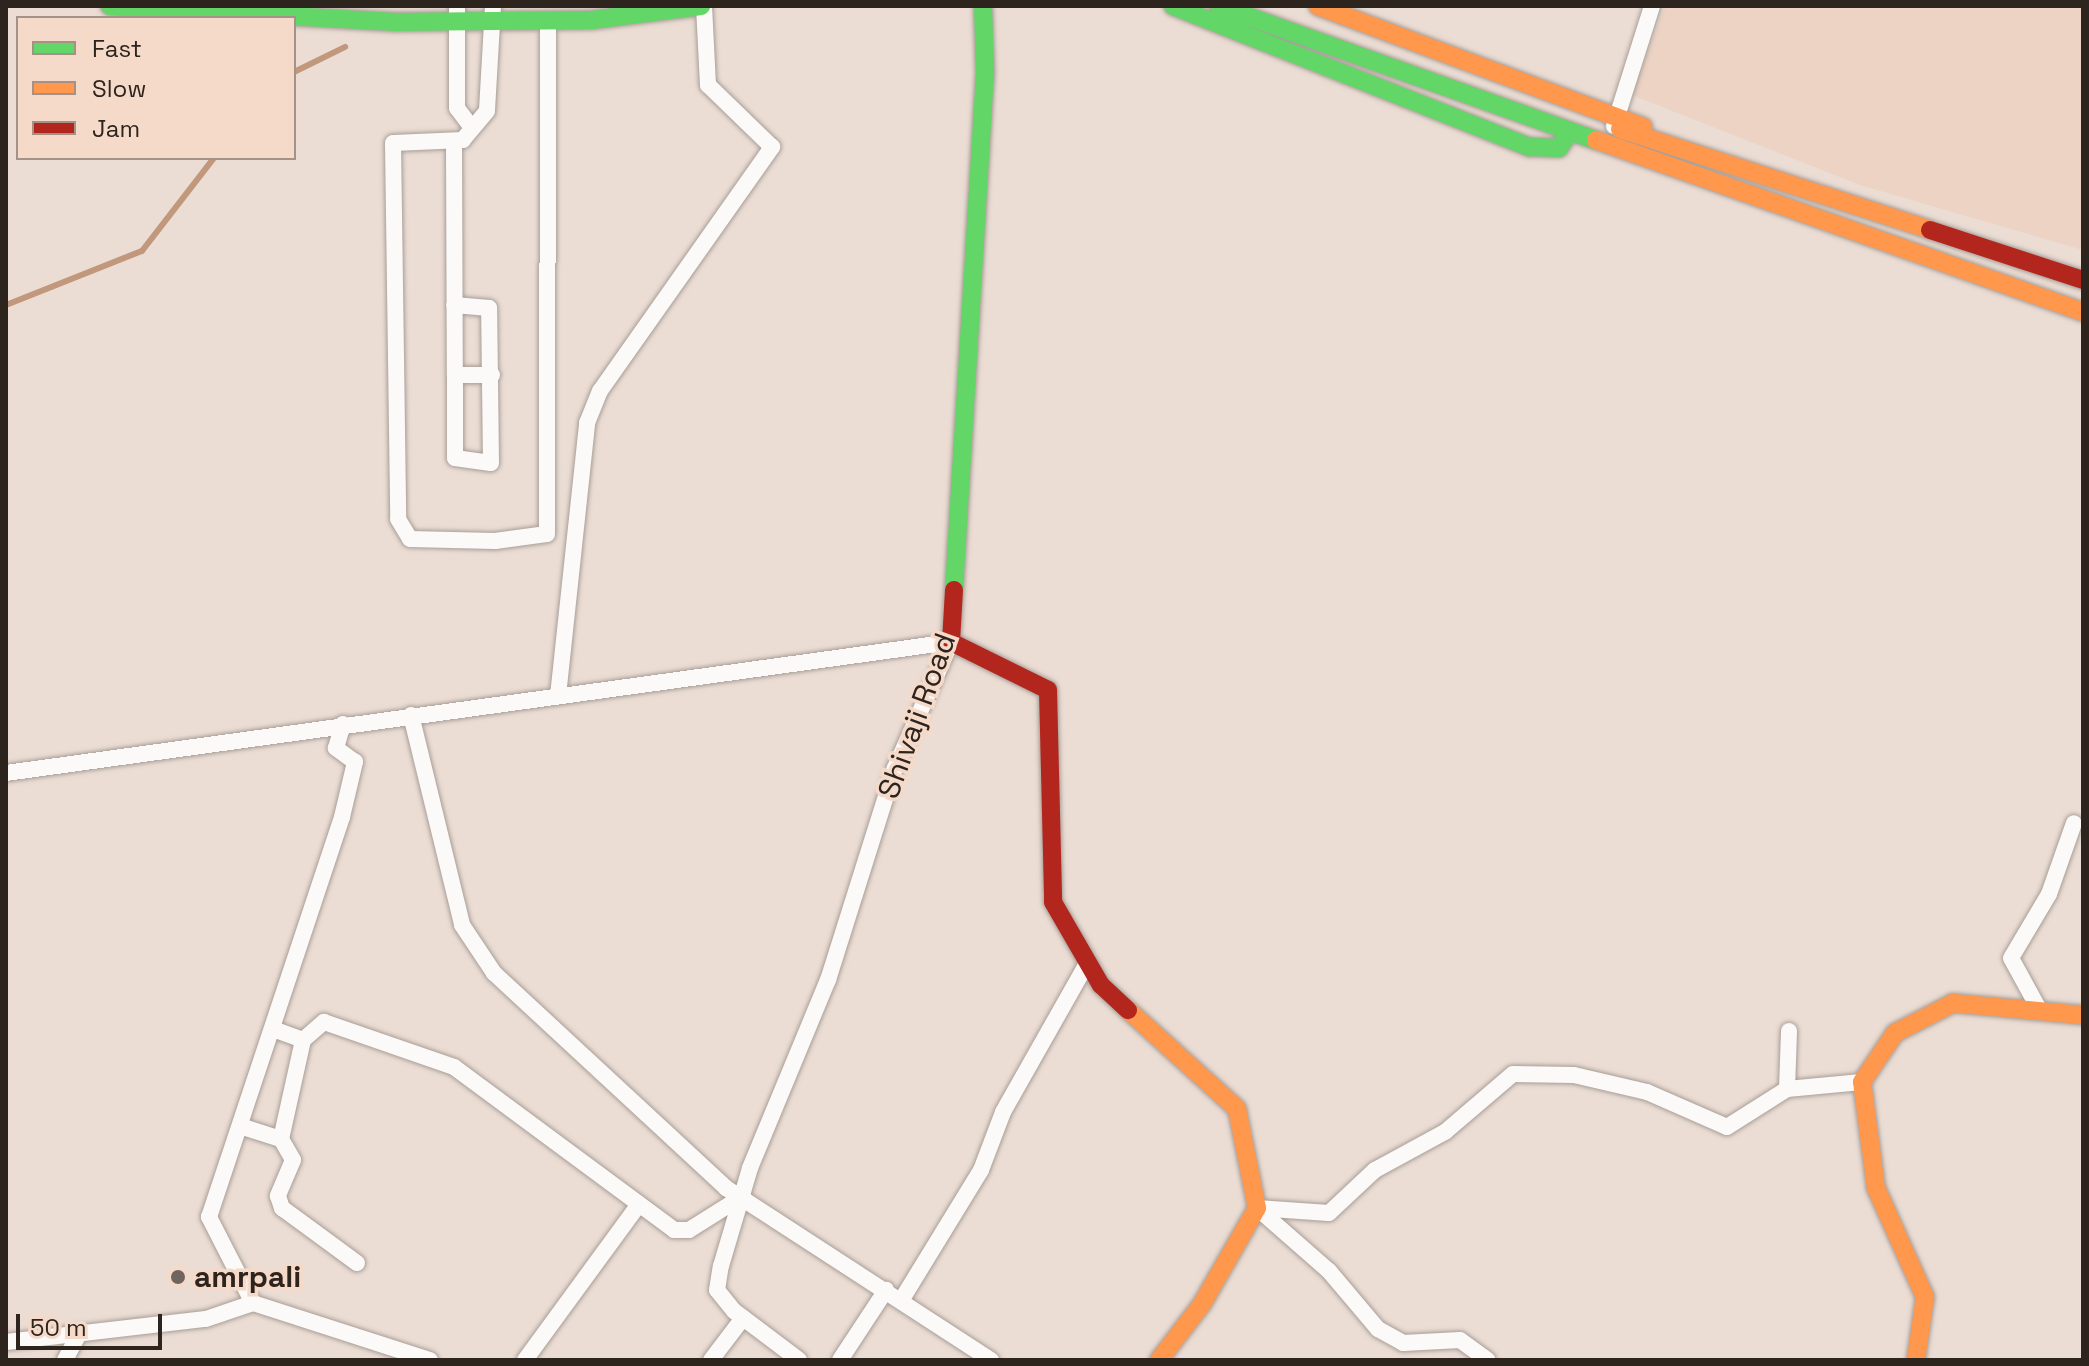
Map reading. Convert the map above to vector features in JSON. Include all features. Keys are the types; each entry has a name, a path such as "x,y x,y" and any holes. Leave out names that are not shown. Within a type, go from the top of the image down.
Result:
{"main road":[{"path":"110,6 378,14 493,14 548,21 702,6"},
{"name":"Shivaji Road","path":"951,642 985,73 983,6"},
{"path":"1173,6 1530,147 1559,148 1570,131"},
{"path":"1219,6 1504,99 1615,122"},
{"path":"1271,6 1504,99 1570,131 2083,312"},
{"path":"1318,6 1724,162 1935,228 2083,280"},
{"path":"1927,256 1935,228"},
{"path":"951,642 1048,690 1053,902 1101,985 1237,1109 1257,1208 1202,1304 1159,1360"},
{"path":"1916,1360 1925,1297 1876,1188 1862,1082 1895,1033 1953,1003 2083,1015"}],"street":[{"path":"558,696 587,423 600,391 772,147 708,85 702,6"},
{"path":"1615,122 1652,6"},
{"path":"457,14 457,108 472,128"},
{"path":"493,14 487,111 463,140 401,138 393,143 399,525 410,539 543,538 548,21"},
{"path":"454,141 454,305 456,460 491,463 489,308 454,305"},
{"path":"455,375 492,375"},
{"path":"6,773 951,642"},
{"name":"Shivaji Road","path":"799,1360 743,1318 717,1290 743,1196 828,980 895,768 951,642"},
{"path":"411,715 462,925 494,973 619,1094 743,1196 991,1360"},
{"path":"253,1303 209,1217 273,1029 355,762 336,748 343,724"},
{"path":"2040,1011 2011,958 2049,894 2074,823"},
{"path":"902,1299 981,1170 1003,1112 1088,962"},
{"path":"281,1139 303,1040 324,1022 454,1067 674,1230 689,1230 743,1196"},
{"path":"273,1029 303,1040"},
{"path":"1787,1089 1789,1031"},
{"path":"1257,1208 1329,1213 1375,1170 1445,1132 1513,1074 1574,1075 1647,1092 1727,1127 1787,1089 1862,1082"},
{"path":"240,1126 281,1139 293,1152 278,1196 282,1208 357,1263"},
{"path":"525,1360 639,1204"},
{"path":"1257,1208 1329,1271 1378,1329 1403,1343 1460,1340 1488,1360"},
{"path":"840,1360 886,1290"},
{"path":"6,1342 206,1319 253,1303 430,1360"},
{"path":"711,1360 743,1318"},
{"path":"65,1360 79,1334"}],"shaded area":[{"path":"1665,6 2083,6 2083,250 1860,185 1632,95"}],"waterway":[{"path":"296,71 345,47"},
{"path":"6,305 142,251 212,160"}],"traffic: fast":[{"path":"110,6 289,16"},
{"path":"296,16 396,22 592,20 701,6"},
{"path":"954,590 985,73 983,6"},
{"path":"1173,6 1530,147 1559,148 1570,131"},
{"path":"1219,6 1596,140"}],"traffic: slow":[{"path":"1318,6 1643,127"},
{"path":"1620,129 1930,230"},
{"path":"1596,140 2083,312"},
{"path":"1916,1360 1925,1297 1876,1188 1862,1082 1895,1033 1953,1003 2083,1015"},
{"path":"1128,1010 1237,1109 1257,1208 1202,1304 1159,1360"}],"traffic: jam":[{"path":"1930,230 2083,280"},
{"path":"954,590 951,642 1048,690 1053,902 1101,985 1128,1010"}],"place":[{"name":"amrpali","path":"178,1277"}]}
